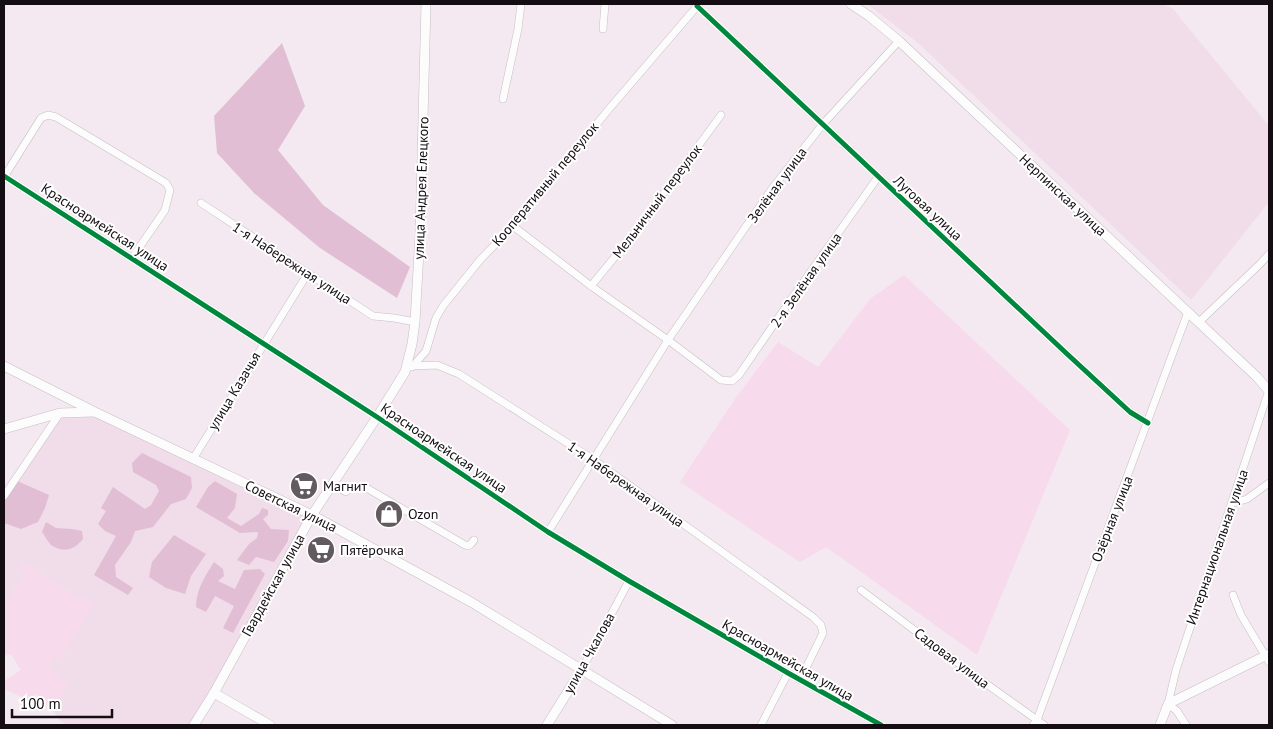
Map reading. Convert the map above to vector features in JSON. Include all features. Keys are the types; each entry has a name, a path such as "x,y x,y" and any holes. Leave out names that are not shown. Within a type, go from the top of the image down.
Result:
{"main road":[{"name":"улица Андрея Елецкого","path":"409,369 416,322 426,4"},
{"name":"Нерпинская улица","path":"851,4 899,41 1258,377 1269,391"},
{"name":"Советская улица","path":"4,366 95,412 312,515 471,602 672,725"},
{"name":"Гвардейская улица","path":"194,725 214,693 312,515 409,369"},
{"path":"4,429 60,413 95,412"},
{"path":"1160,725 1168,704 1268,657"},
{"name":"улица Чкалова","path":"547,725 582,669"},
{"path":"214,693 270,725"}],"street":[{"path":"503,99 518,29 521,4"},
{"path":"604,29 605,4"},
{"name":"Луговая улица","path":"698,5 1065,352 1130,412 1148,423"},
{"name":"Кооперативный переулок","path":"409,369 426,351 436,318 443,306 480,260 513,226 698,5"},
{"name":"Зелёная улица","path":"548,532 668,340 771,190 823,124 899,41"},
{"path":"4,176 41,118 48,115 56,117 166,183 170,190 165,210 132,258"},
{"name":"Мельничный переулок","path":"591,286 636,231 721,116"},
{"name":"Красноармейская улица","path":"4,176 377,417 548,532 798,679 881,725"},
{"name":"2-я Зелёная улица","path":"668,340 721,380 732,382 739,375 878,177"},
{"name":"1-я Набережная улица","path":"201,203 373,316 416,322"},
{"path":"513,226 591,286 668,340"},
{"path":"1199,322 1269,254"},
{"name":"улица Казачья","path":"193,459 308,273"},
{"name":"Озёрная улица","path":"1035,722 1188,312"},
{"name":"1-я Набережная улица","path":"409,369 437,365 459,374 594,460 813,617 821,625 823,633 806,668 798,679"},
{"name":"Интернациональная улица","path":"1168,704 1176,670 1269,391"},
{"path":"4,496 60,413"},
{"path":"1232,503 1247,499 1269,483"},
{"path":"332,484 346,492 351,487 363,486 465,546 468,546 474,540"},
{"name":"улица Чкалова","path":"582,669 629,581"},
{"name":"Садовая улица","path":"861,590 1035,722 1044,725"},
{"path":"1234,595 1241,615 1268,657"},
{"path":"761,725 788,673"},
{"path":"1168,704 1177,711 1186,725"}],"shaded area":[{"path":"867,4 1163,4 1173,9 1269,126 1269,202 1191,300 918,43"},
{"path":"282,43 305,106 278,150 323,205 410,267 397,298 320,248 254,193 217,153 214,116"},
{"path":"904,275 1070,430 977,655 826,547 800,562 680,482 737,396 778,342 818,367 870,299"},
{"path":"95,412 312,515 194,725 67,725 60,721 48,706 62,676 48,667 56,655 62,658 81,596 80,598 68,591 69,589 25,571 4,607 4,496 60,413"},
{"path":"142,453 191,477 192,488 186,499 171,504 153,527 135,531 131,542 115,565 116,577 133,588 128,595 94,575 116,536 105,531 98,524 106,511 101,508 113,487 145,509 151,505 159,491 156,485 133,472 132,463"},
{"path":"15,480 49,495 38,522 21,529 4,523 4,496"},
{"path":"215,481 237,494 235,508 227,518 241,526 259,514 262,508 268,510 268,515 263,519 271,529 289,530 288,541 274,562 256,557 249,565 237,560 249,544 257,538 258,532 240,533 196,507 208,487"},
{"path":"46,522 56,528 82,531 83,539 73,548 65,550 56,548 50,544 42,532"},
{"path":"174,535 206,554 191,576 185,594 166,588 149,577 152,562"},
{"path":"22,561 69,589 68,591 80,598 81,596 94,603 62,658 55,656 48,667 62,676 68,686 64,695 49,707 40,703 37,694 25,699 7,690 4,692 4,681 21,670 11,654 4,656 4,607 25,571 18,567"},
{"path":"214,562 223,569 224,576 218,581 235,589 244,570 260,569 265,574 233,633 223,628 234,606 215,596 206,612 196,607 199,589"}],"cycle path":[{"path":"697,6 1065,352 1130,412 1148,423"},
{"path":"4,176 377,417 548,532 629,581 881,725"}],"place":[{"name":"Магнит","path":"304,486"},
{"name":"Ozon","path":"389,514"},
{"name":"Пятёрочка","path":"321,550"}]}
